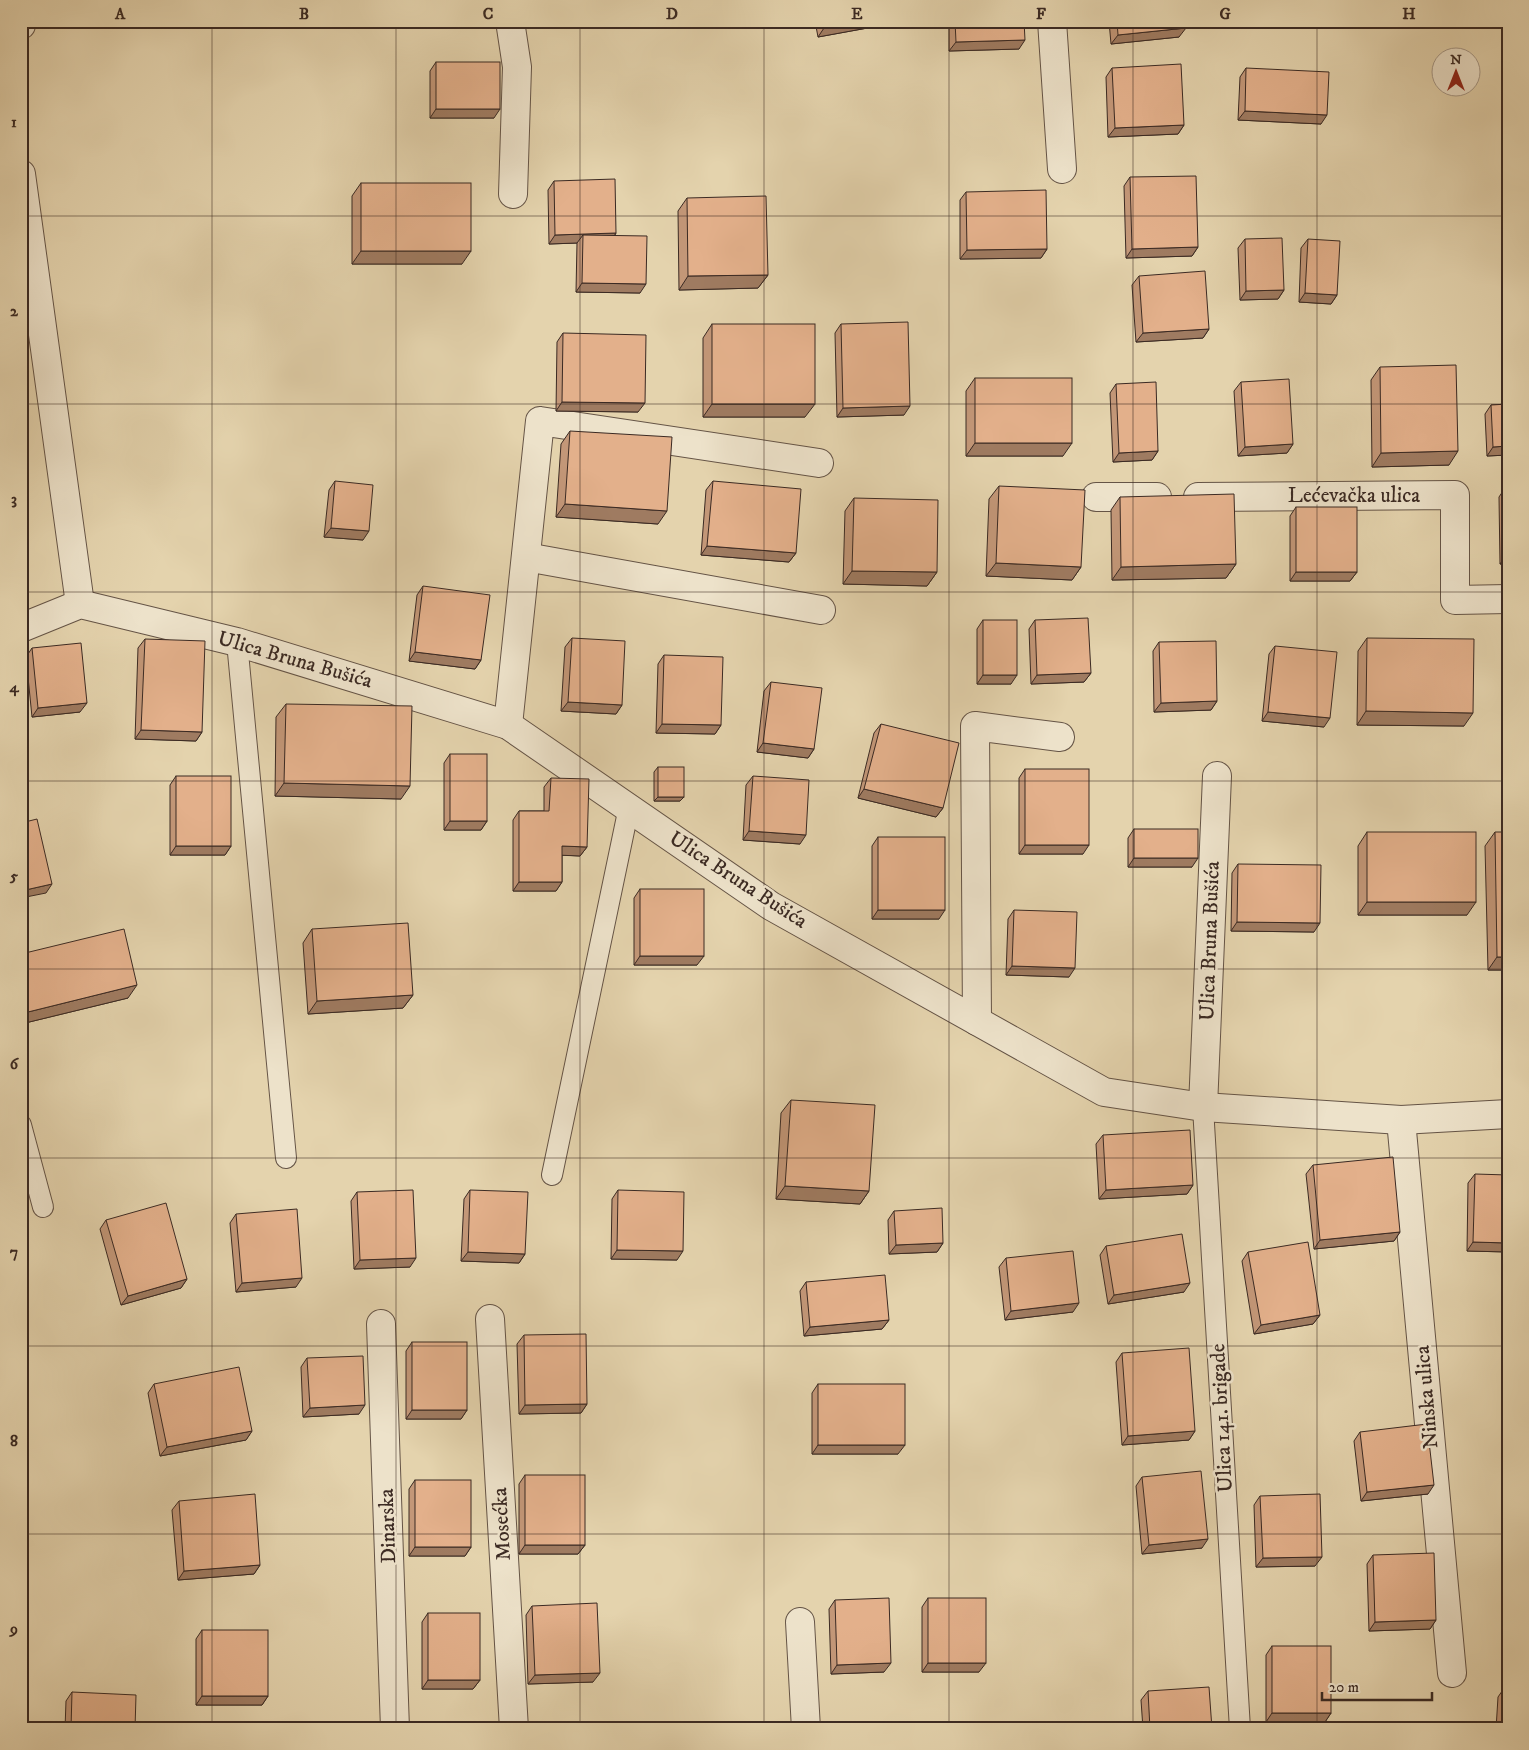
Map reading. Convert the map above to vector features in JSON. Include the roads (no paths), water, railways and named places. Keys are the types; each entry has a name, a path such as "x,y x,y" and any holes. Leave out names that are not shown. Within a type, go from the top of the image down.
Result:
{"street":[{"path":"21,25 22,21"},
{"path":"510,21 517,67 513,194"},
{"path":"1052,21 1062,169"},
{"path":"21,174 80,604 21,628"},
{"path":"508,724 540,421 819,463"},
{"name":"Lećevačka ulica","path":"1096,497 1455,495 1456,600 1508,599"},
{"path":"526,557 821,610"},
{"name":"Ulica Bruna Bušića","path":"80,604 237,642 508,724 772,906 1104,1092 1203,1107 1401,1120 1508,1114"},
{"path":"977,1021 975,726 1060,737"},
{"name":"Ulica Bruna Bušića","path":"1203,1107 1217,776"},
{"name":"Ninska ulica","path":"1401,1120 1452,1673"},
{"name":"Mosećka","path":"490,1319 514,1729"},
{"name":"Dinarska","path":"381,1324 395,1729"},
{"path":"800,1622 806,1729"}],"lane":[{"path":"237,642 286,1158"},
{"path":"552,1176 629,808"},
{"name":"Ulica 141. brigade","path":"1203,1107 1240,1729"},
{"path":"21,1125 43,1207"}]}
